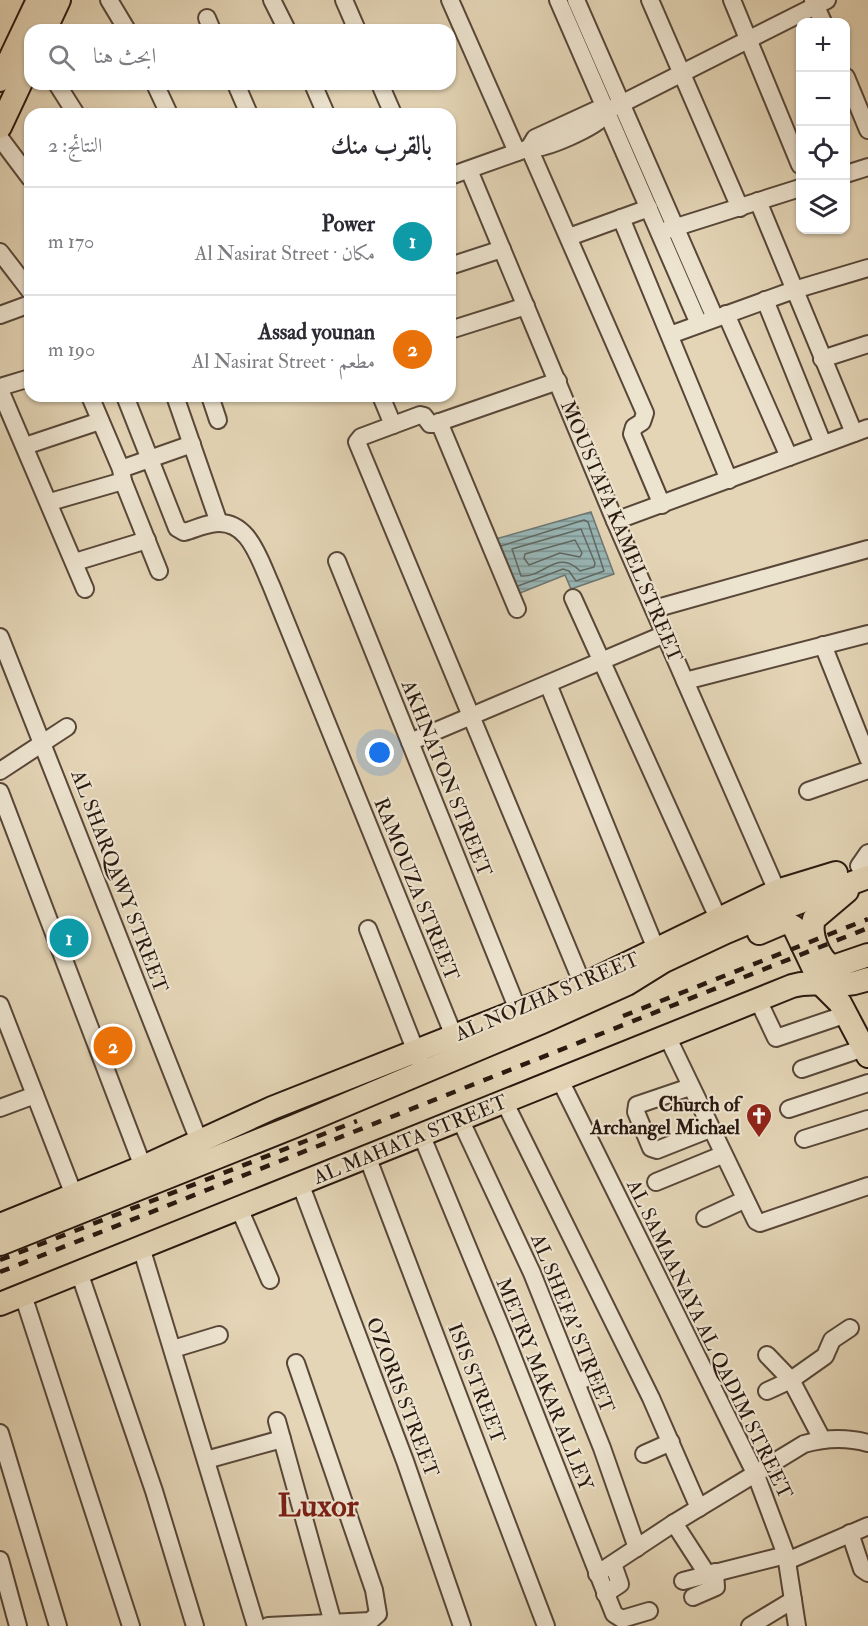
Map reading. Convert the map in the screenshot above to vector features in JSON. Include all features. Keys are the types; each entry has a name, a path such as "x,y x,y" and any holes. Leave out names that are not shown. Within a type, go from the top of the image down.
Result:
{"main road":[{"path":"29,24 38,0"},
{"path":"48,24 60,0"},
{"path":"0,127 6,84 24,37"},
{"path":"6,84 24,68"},
{"path":"865,868 818,914 814,919 813,932 823,960 833,967 868,955"},
{"name":"AL NOZHA STREET","path":"458,1046 518,1010 583,984 777,891 865,868"},
{"name":"AL NOZHA STREET","path":"0,1228 226,1129 420,1061 627,984 664,961 865,868"},
{"path":"627,984 670,970 785,922 794,927 821,984 846,1014 866,1052"},
{"name":"AL MAHATA STREET","path":"0,1304 559,1078 801,983 842,986 868,979"},
{"name":"AL NOZHA STREET","path":"0,1228 295,1126 420,1061"},
{"path":"226,1129 295,1126"}],"street":[{"path":"109,0 123,24"},
{"path":"272,0 284,24"},
{"path":"344,0 354,24"},
{"path":"450,0 523,150 569,237 645,413 642,422 634,427 632,434 662,505"},
{"path":"558,0 614,107 668,230 713,319 789,457"},
{"path":"576,0 649,208 668,230"},
{"path":"650,0 740,208"},
{"path":"732,0 796,153"},
{"path":"456,174 523,150 540,148 556,142 601,120 614,107 819,2 822,18"},
{"path":"850,87 868,130"},
{"path":"61,90 72,108"},
{"path":"158,90 166,108"},
{"path":"239,90 246,108"},
{"path":"316,90 323,108"},
{"path":"383,90 390,108"},
{"path":"0,138 24,170"},
{"path":"850,173 868,167"},
{"name":"MOUSTAFA KAMEL STREET","path":"469,170 615,521 777,891"},
{"path":"668,230 796,190"},
{"path":"615,521 861,430 822,359 758,201"},
{"path":"569,237 649,208"},
{"path":"621,218 729,480"},
{"path":"456,264 502,249"},
{"path":"0,252 24,283"},
{"path":"670,335 794,290 868,268"},
{"path":"765,300 823,444"},
{"path":"0,315 24,306"},
{"path":"456,328 526,306"},
{"path":"822,359 868,345"},
{"path":"24,380 0,388 85,589"},
{"path":"558,381 440,422 430,424 422,415 357,440 583,984"},
{"path":"92,402 159,571"},
{"path":"127,402 180,530 188,531 219,523 177,402"},
{"path":"212,402 218,420"},
{"path":"383,402 393,425"},
{"path":"25,446 100,421"},
{"path":"440,422 517,609"},
{"path":"50,502 122,475 150,458 192,444"},
{"name":"RAMOUZA STREET","path":"219,523 234,526 243,532 267,577 458,1046"},
{"path":"75,562 147,540"},
{"path":"654,609 868,549"},
{"name":"AKHNATON STREET","path":"337,561 518,1010"},
{"path":"573,598 718,918"},
{"path":"410,742 665,634"},
{"path":"685,681 868,634"},
{"name":"AL SHARQAWY STREET","path":"0,637 199,1141"},
{"path":"824,645 868,758"},
{"path":"548,684 656,948"},
{"path":"0,771 67,727"},
{"path":"808,791 868,770"},
{"path":"0,792 143,1167"},
{"path":"368,929 420,1061"},
{"path":"758,1000 776,1038 846,1014"},
{"path":"0,1005 7,1042 35,1095 74,1195"},
{"path":"667,1036 744,1200 760,1223 868,1186"},
{"path":"802,1069 866,1052"},
{"name":"AL SAMAANAYA AL QADIM STREET","path":"559,1078 756,1475 787,1558 797,1626"},
{"path":"789,1108 868,1083"},
{"path":"690,1087 637,1105 636,1112 651,1148 657,1150 710,1129"},
{"path":"0,1107 35,1095"},
{"path":"504,1101 671,1442 699,1508"},
{"name":"AL SHEFA' STREET","path":"460,1119 532,1273 576,1382 637,1548"},
{"path":"804,1139 868,1119"},
{"name":"METRY MAKAR ALLEY","path":"421,1134 504,1335 605,1594 617,1618 641,1618"},
{"path":"656,1182 722,1155"},
{"name":"ISIS STREET","path":"367,1156 546,1626"},
{"name":"OZORIS STREET","path":"300,1183 405,1461 462,1626"},
{"path":"705,1218 744,1200"},
{"path":"238,1208 270,1280"},
{"path":"141,1247 256,1626"},
{"path":"79,1272 154,1491 195,1626"},
{"path":"23,1295 131,1626"},
{"path":"767,1391 791,1380 825,1356 832,1340 850,1328"},
{"path":"173,1349 219,1335"},
{"path":"767,1355 791,1380 822,1439"},
{"path":"268,1626 370,1621 377,1618 378,1611 296,1363"},
{"path":"576,1382 592,1377"},
{"path":"277,1421 333,1623"},
{"path":"0,1433 58,1626"},
{"path":"206,1460 282,1439"},
{"path":"597,1574 674,1523 756,1475 786,1452 822,1439 868,1443"},
{"path":"644,1454 671,1442"},
{"path":"674,1523 711,1573 716,1587 693,1597"},
{"path":"682,1581 787,1558 868,1526"},
{"path":"850,1533 862,1549 862,1569 868,1573"},
{"path":"0,1560 18,1626"},
{"path":"605,1594 620,1584 613,1564"},
{"path":"750,1626 793,1600"}],"water":[{"path":"591,512 614,574 571,589 565,575 515,595 492,540"}],"railway":[{"path":"623,1016 868,919"},
{"path":"0,1272 868,928"},
{"path":"0,1260 357,1121"}],"place":[{"name":"Power","path":"69,938"},
{"name":"Assad younan","path":"113,1046"},
{"name":"Church of Archangel Michael","path":"759,1139"}],"district":[{"name":"Luxor","path":"318,1505"}]}
